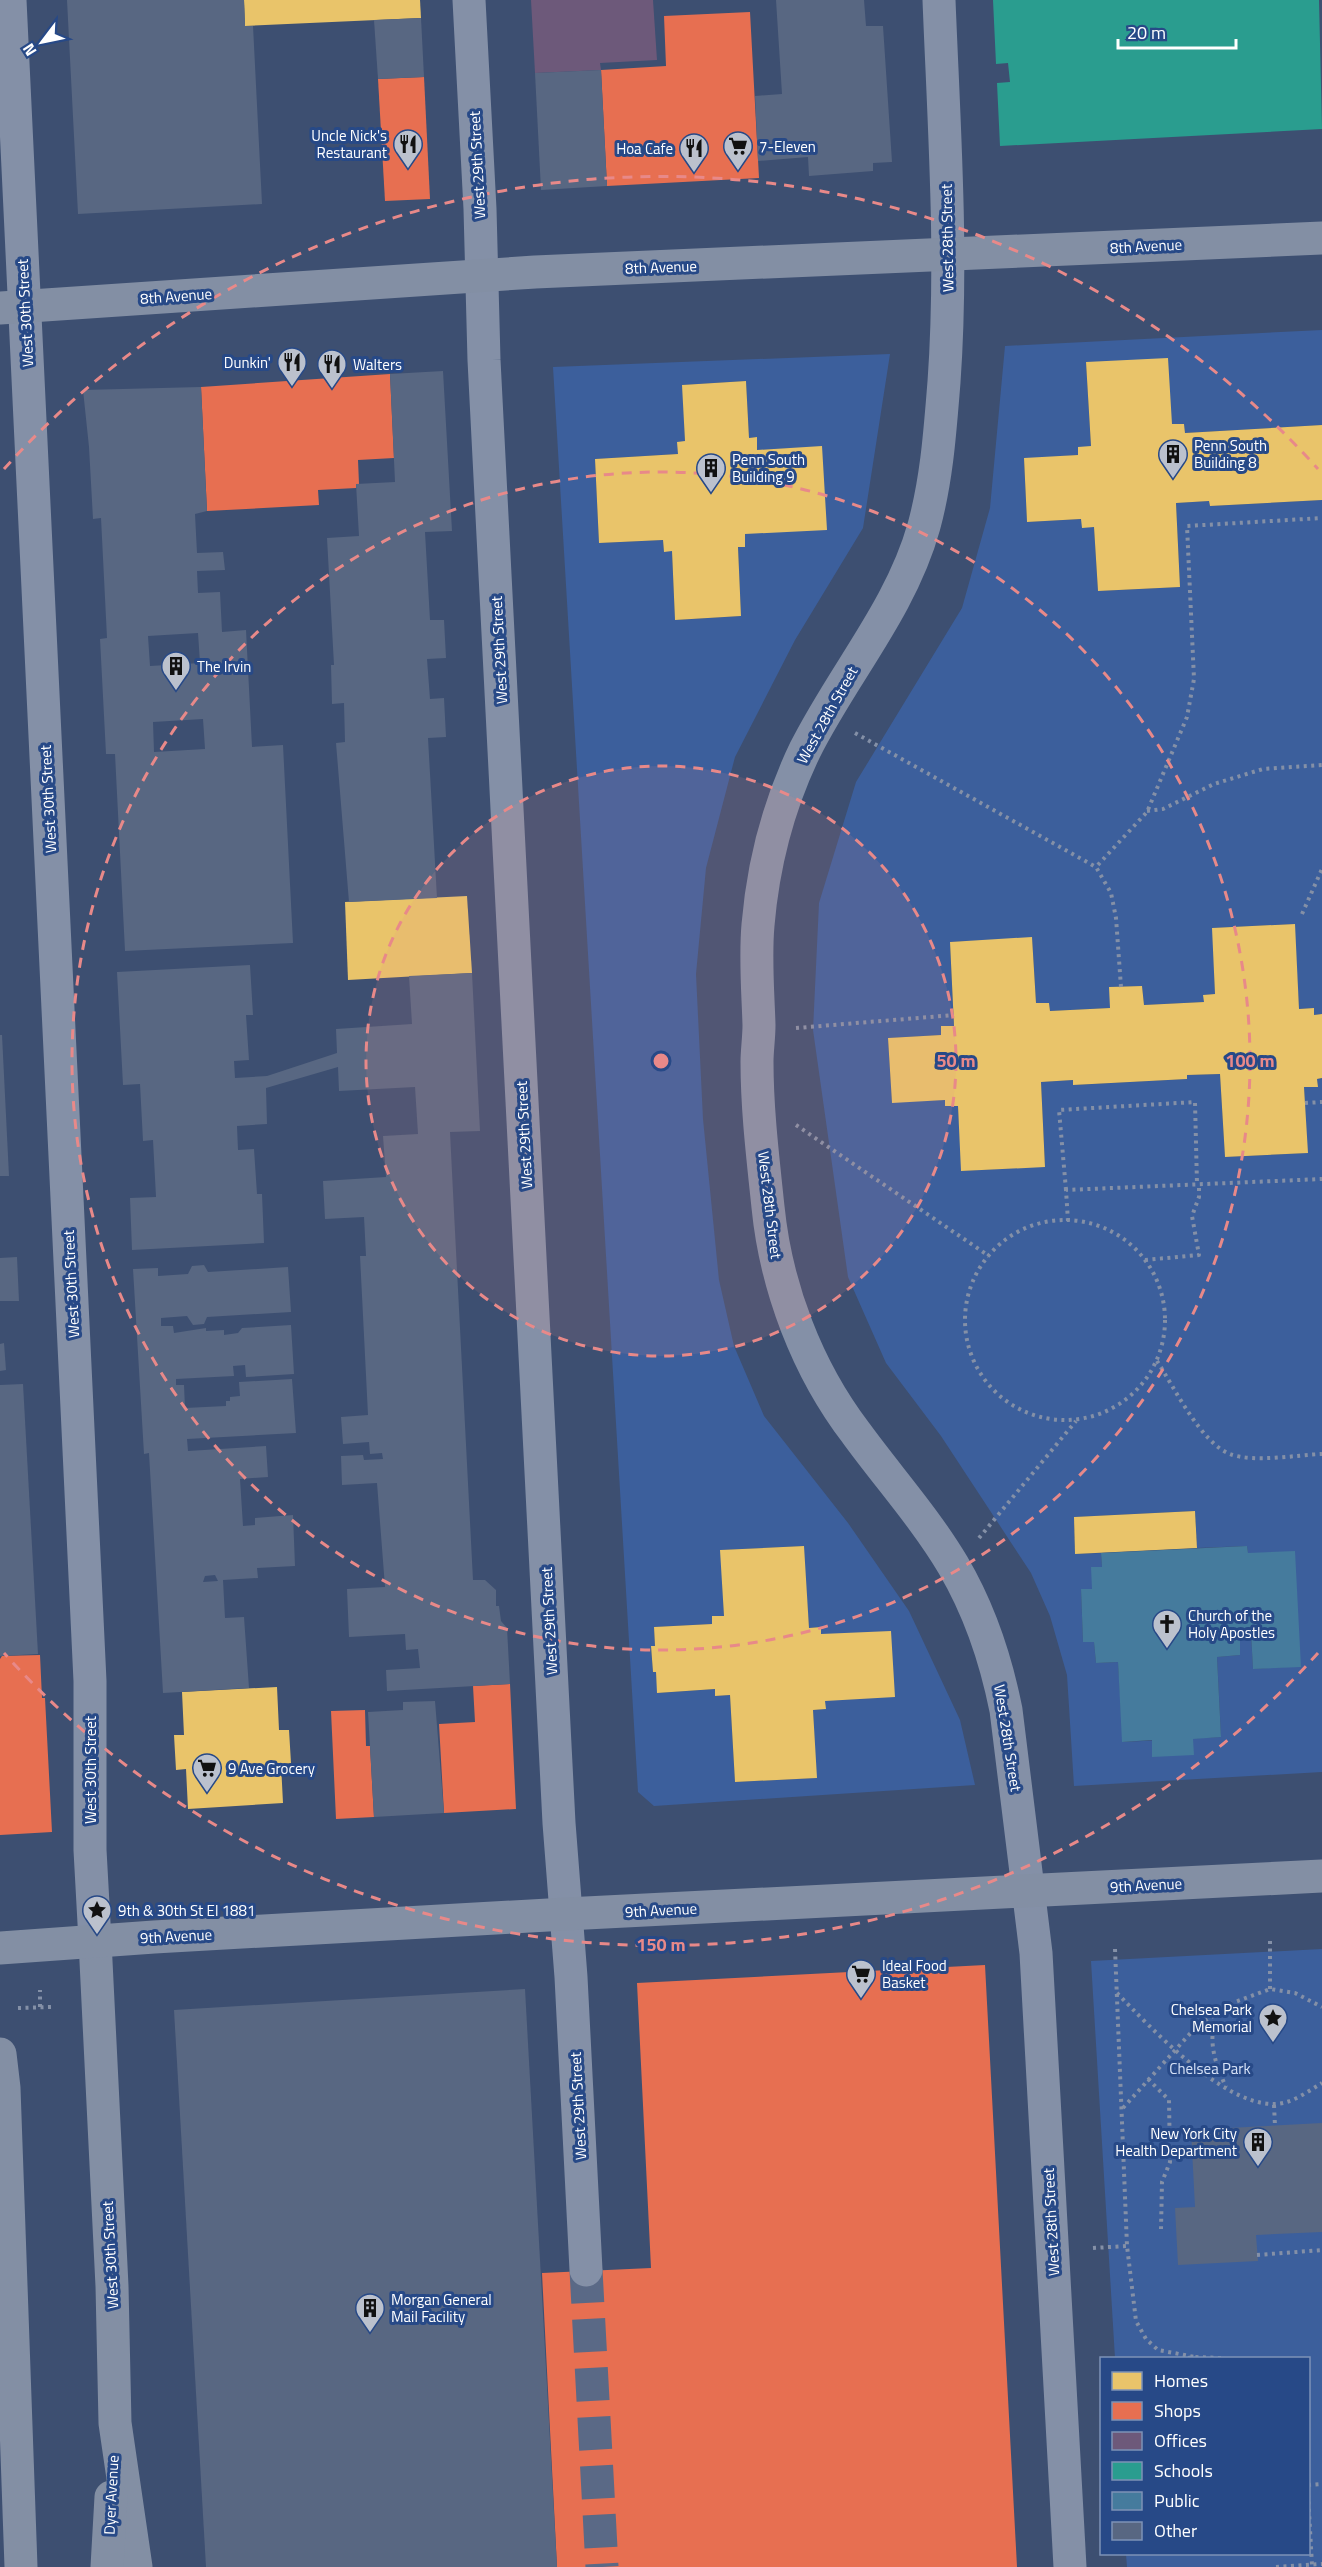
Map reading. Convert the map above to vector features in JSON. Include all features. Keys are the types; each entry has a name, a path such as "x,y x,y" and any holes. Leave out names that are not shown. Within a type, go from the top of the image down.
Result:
{"main road":[{"name":"8th Avenue","path":"12,307 482,275 1322,238"},
{"name":"9th Avenue","path":"0,1948 566,1914 1322,1876"},
{"name":"West 30th Street","path":"95,1941 112,2286 115,2423 136,2567"},
{"path":"0,2054 4,2088 21,2567"},
{"name":"Dyer Avenue","path":"107,2567 115,2423"}],"street":[{"name":"West 30th Street","path":"10,0 12,307 90,1681 90,1850 95,1941"},
{"name":"West 29th Street","path":"469,0 486,408 559,1823 586,2270"},
{"name":"West 28th Street","path":"939,0 949,255 947,344 940,447 923,529 909,569 889,611 824,716 800,764 772,841 758,927 757,1063 772,1240 798,1328 817,1371 841,1413 926,1524 954,1567 983,1630 1000,1684 1010,1738 1036,1953 1070,2567"}],"path":[{"path":"1096,867 1147,812 1187,717 1194,679 1187,526 1322,518"},
{"path":"824,716 1096,867 1111,893 1116,918 1121,987"},
{"path":"1147,812 1163,809 1214,784 1263,769 1322,765"},
{"path":"1302,914 1322,869"},
{"path":"759,1031 954,1015"},
{"path":"760,1100 989,1256"},
{"path":"1068,1221 1059,1110 1195,1102 1198,1197 1192,1216 1199,1255 1145,1260"},
{"path":"1305,1103 1322,1102"},
{"path":"1066,1190 1320,1178"},
{"path":"1057,1220 1088,1222 1120,1236 1145,1260 1161,1291 1165,1326 1157,1361 1138,1389 1110,1410 1077,1420 1042,1419 1010,1404 986,1383 971,1357 964,1326 967,1295 980,1266 989,1256 1000,1243 1027,1227 1057,1220"},
{"path":"1157,1361 1200,1427 1215,1445 1230,1454 1249,1458 1322,1454"},
{"path":"954,1567 1077,1420"},
{"path":"1270,1941 1270,1989"},
{"path":"1115,1949 1127,2247 1136,2321 1146,2338 1158,2350 1208,2357"},
{"path":"1122,2109 1196,2027 1235,2002 1270,1989 1295,1993 1320,2008"},
{"path":"40,1990 40,2007"},
{"path":"1117,1992 1191,2063 1227,2088 1255,2102 1274,2104 1298,2098 1322,2083"},
{"path":"18,2008 52,2007"},
{"path":"1218,2013 1212,2040 1215,2063 1227,2088"},
{"path":"1148,2079 1169,2100 1170,2162 1162,2182 1161,2229"},
{"path":"1274,2104 1275,2126"},
{"path":"1093,2248 1127,2247"},
{"path":"1257,2254 1322,2250"},
{"path":"1310,2530 1312,2565"},
{"path":"1276,2567 1322,2564"}],"green space":[{"path":"1322,330 1322,425 1185,433 1184,424 1172,424 1086,362 1091,446 1078,455 1024,459 1027,522 1081,519 1094,527 1098,591 1180,587 1176,503 1209,501 1210,506 1322,500 1322,1014 1314,1015 1313,1008 1299,1009 1294,924 1213,928 1215,994 1204,995 1204,1002 1144,1005 1142,986 1110,987 1110,1008 1050,1011 1049,1003 1036,1003 1032,938 950,942 954,1026 941,1027 941,1035 888,1038 892,1102 945,1100 945,1106 958,1106 962,1171 1045,1166 1041,1082 1073,1080 1074,1085 1187,1079 1187,1075 1220,1074 1225,1157 1307,1153 1304,1087 1318,1087 1317,1079 1322,1078 1322,1772 1074,1786 1067,1675 1050,1616 1031,1573 941,1436 886,1363 848,1277 813,1030 819,903 856,782 962,608 990,508 1005,346","holes":["1195,1511 1197,1548 1247,1546 1248,1553 1301,1666 1253,1669 1251,1633 1240,1633 1240,1655 1217,1657 1221,1737 1123,1742 1118,1662 1096,1663 1094,1642 1083,1642 1081,1589 1092,1589 1092,1567 1102,1567 1101,1553 1075,1554 1074,1517"]},
{"path":"890,354 863,528 795,640 735,757 706,868 696,974 703,1119 719,1280 734,1346 764,1416 848,1523 909,1611 960,1720 975,1785 654,1806 638,1792 553,367","holes":["746,381 749,438 757,437 757,450 822,447 745,534 745,546 738,547 741,616 675,620 672,551 664,551 663,540 599,543 595,459 678,454 685,441 683,385","803,1546 809,1628 821,1627 825,1709 813,1710 816,1778 735,1782 730,1695 715,1696 715,1689 658,1693 656,1672 653,1672 651,1646 655,1646 654,1627 712,1624 712,1616 724,1616 721,1550"]},
{"name":"Chelsea Park","path":"1322,1949 1322,2567 1127,2567 1126,2555 1310,2555 1310,2357 1115,2357 1091,1961"}],"building: Homes":[{"path":"244,0 420,0 421,18 245,26"},
{"name":"Penn South Building 8","path":"1168,358 1172,424 1184,424 1185,433 1322,425 1322,500 1210,506 1209,501 1176,503 1180,587 1098,591 1094,527 1082,528 1081,519 1027,522 1024,458 1078,455 1078,447 1091,446 1086,362"},
{"name":"Penn South Building 9","path":"746,381 749,438 757,437 757,450 822,446 827,530 745,534 745,547 738,547 741,616 675,620 672,551 664,552 663,540 599,543 595,459 678,454 677,442 685,441 682,385"},
{"path":"467,896 472,973 348,980 345,902"},
{"path":"1295,924 1299,1009 1314,1008 1314,1015 1322,1014 1322,1078 1317,1079 1318,1087 1304,1087 1308,1153 1225,1157 1220,1074 1187,1075 1187,1079 1073,1085 1073,1080 1041,1082 1045,1167 961,1171 958,1106 945,1106 945,1100 892,1103 888,1038 941,1035 941,1026 954,1026 950,942 1032,937 1036,1003 1049,1003 1050,1011 1110,1008 1109,987 1142,986 1144,1005 1204,1002 1203,995 1215,994 1212,928"},
{"path":"1195,1511 1197,1548 1075,1554 1074,1517"},
{"path":"804,1546 809,1628 821,1627 821,1634 891,1631 895,1697 825,1701 826,1709 813,1710 817,1778 735,1782 730,1695 715,1696 715,1689 657,1693 651,1646 655,1646 654,1627 712,1624 712,1616 724,1616 720,1550"},
{"path":"277,1687 279,1730 289,1730 291,1763 281,1764 283,1803 188,1809 186,1769 176,1770 174,1735 184,1735 182,1692"}],"building: Shops":[{"path":"750,12 759,178 607,186 601,70 666,66 664,16"},
{"path":"424,77 430,199 385,201 378,79"},
{"path":"390,374 394,458 358,460 359,484 356,484 356,488 318,490 319,505 207,511 201,387"},
{"path":"40,1655 42,1698 45,1698 52,1832 0,1835 0,1659 2,1656"},
{"path":"510,1684 516,1809 444,1813 439,1724 475,1722 473,1686"},
{"path":"365,1710 366,1746 370,1746 374,1817 336,1819 331,1711"},
{"path":"985,1965 1017,2567 557,2567 542,2273 651,2268 637,1983"}],"building: Offices":[{"path":"531,0 653,0 657,60 600,63 601,70 535,73"}],"building: Schools":[{"path":"993,0 1319,0 1322,129 1000,146 997,83 1010,82 1008,63 996,64"}],"building: Public":[{"name":"Church of the Holy Apostles","path":"1247,1546 1248,1553 1295,1551 1301,1667 1253,1669 1251,1633 1240,1633 1240,1655 1217,1657 1221,1737 1193,1739 1194,1755 1152,1757 1152,1740 1122,1742 1118,1662 1096,1663 1094,1642 1083,1642 1081,1589 1092,1589 1091,1567 1102,1567 1101,1553"}],"building: Other":[{"path":"67,0 244,0 245,26 253,26 262,204 78,214"},
{"path":"776,0 864,0 866,26 883,26 892,162 873,163 873,171 809,176 808,157 758,161 755,96 782,94"},
{"path":"421,18 424,77 378,79 374,20"},
{"path":"601,70 607,186 541,190 535,73"},
{"path":"443,371 452,531 425,532 430,620 444,620 446,658 427,659 430,699 444,698 446,737 428,738 437,898 349,902 336,743 345,742 344,703 332,704 331,665 334,665 327,538 359,536 356,484 395,482 390,374"},
{"path":"201,387 207,511 195,514 197,553 223,552 225,570 197,571 198,593 220,592 222,632 246,630 252,747 283,745 293,943 125,951 115,754 106,754 100,639 107,638 101,518 93,519 83,390","holes":["198,633 200,663 150,666 148,636","203,719 205,749 154,752 153,722"]},
{"path":"250,965 253,1015 246,1015 249,1060 234,1061 235,1078 267,1076 337,1053 336,1029 412,1024 409,976 472,973 480,1131 450,1132 473,1580 485,1580 496,1590 496,1606 499,1606 501,1621 507,1628 510,1684 387,1691 386,1670 420,1668 418,1649 406,1650 405,1634 349,1637 347,1589 385,1587 377,1483 342,1485 341,1456 363,1455 364,1460 383,1459 382,1453 370,1454 369,1442 343,1444 341,1417 368,1415 360,1256 366,1256 364,1217 325,1219 323,1181 386,1177 383,1136 418,1134 415,1087 339,1091 338,1067 266,1088 267,1124 237,1126 238,1150 254,1149 257,1194 262,1194 264,1243 132,1250 130,1198 156,1197 153,1140 143,1141 140,1084 123,1085 117,972"},
{"path":"0,1035 2,1035 9,1176 0,1176"},
{"path":"17,1257 19,1301 0,1301 0,1258"},
{"path":"204,1265 208,1272 288,1267 291,1312 207,1317 204,1324 193,1325 187,1316 161,1318 161,1326 173,1326 174,1333 206,1328 206,1331 224,1330 224,1335 238,1333 242,1328 291,1325 294,1374 246,1377 245,1365 233,1366 234,1376 176,1379 176,1385 184,1385 185,1408 226,1406 226,1401 230,1401 230,1397 240,1396 239,1382 292,1379 296,1433 187,1439 188,1451 266,1446 268,1477 240,1479 243,1526 255,1525 255,1518 293,1515 295,1566 257,1568 258,1578 223,1580 225,1618 244,1617 249,1688 163,1693 149,1453 144,1454 133,1269 158,1268 158,1276 188,1274 192,1266","holes":["215,1575 218,1581 203,1582 205,1576"]},
{"path":"4,1343 6,1370 0,1371 0,1344"},
{"path":"23,1384 38,1654 0,1656 0,1385"},
{"path":"435,1701 444,1813 374,1817 368,1712 403,1710 403,1702"},
{"name":"Morgan General Mail Facility","path":"525,1989 557,2567 206,2567 174,2010"},
{"name":"New York City Health Department","path":"1322,2123 1322,2232 1256,2235 1258,2261 1178,2265 1175,2208 1195,2207 1191,2130"}],"tunnel":[{"path":"586,2270 602,2567"}],"place":[{"name":"Uncle Nick's Restaurant","path":"408,170"},
{"name":"7-Eleven","path":"738,172"},
{"name":"Hoa Cafe","path":"694,174"},
{"name":"Dunkin'","path":"292,388"},
{"name":"Walters","path":"332,390"},
{"name":"Penn South Building 8","path":"1173,480"},
{"name":"Penn South Building 9","path":"711,494"},
{"name":"The Irvin","path":"176,692"},
{"name":"Church of the Holy Apostles","path":"1167,1650"},
{"name":"9 Ave Grocery","path":"207,1794"},
{"name":"9th & 30th St El 1881","path":"97,1936"},
{"name":"Ideal Food Basket","path":"861,2000"},
{"name":"Chelsea Park Memorial","path":"1273,2044"},
{"name":"New York City Health Department","path":"1258,2168"},
{"name":"Morgan General Mail Facility","path":"370,2334"}]}
